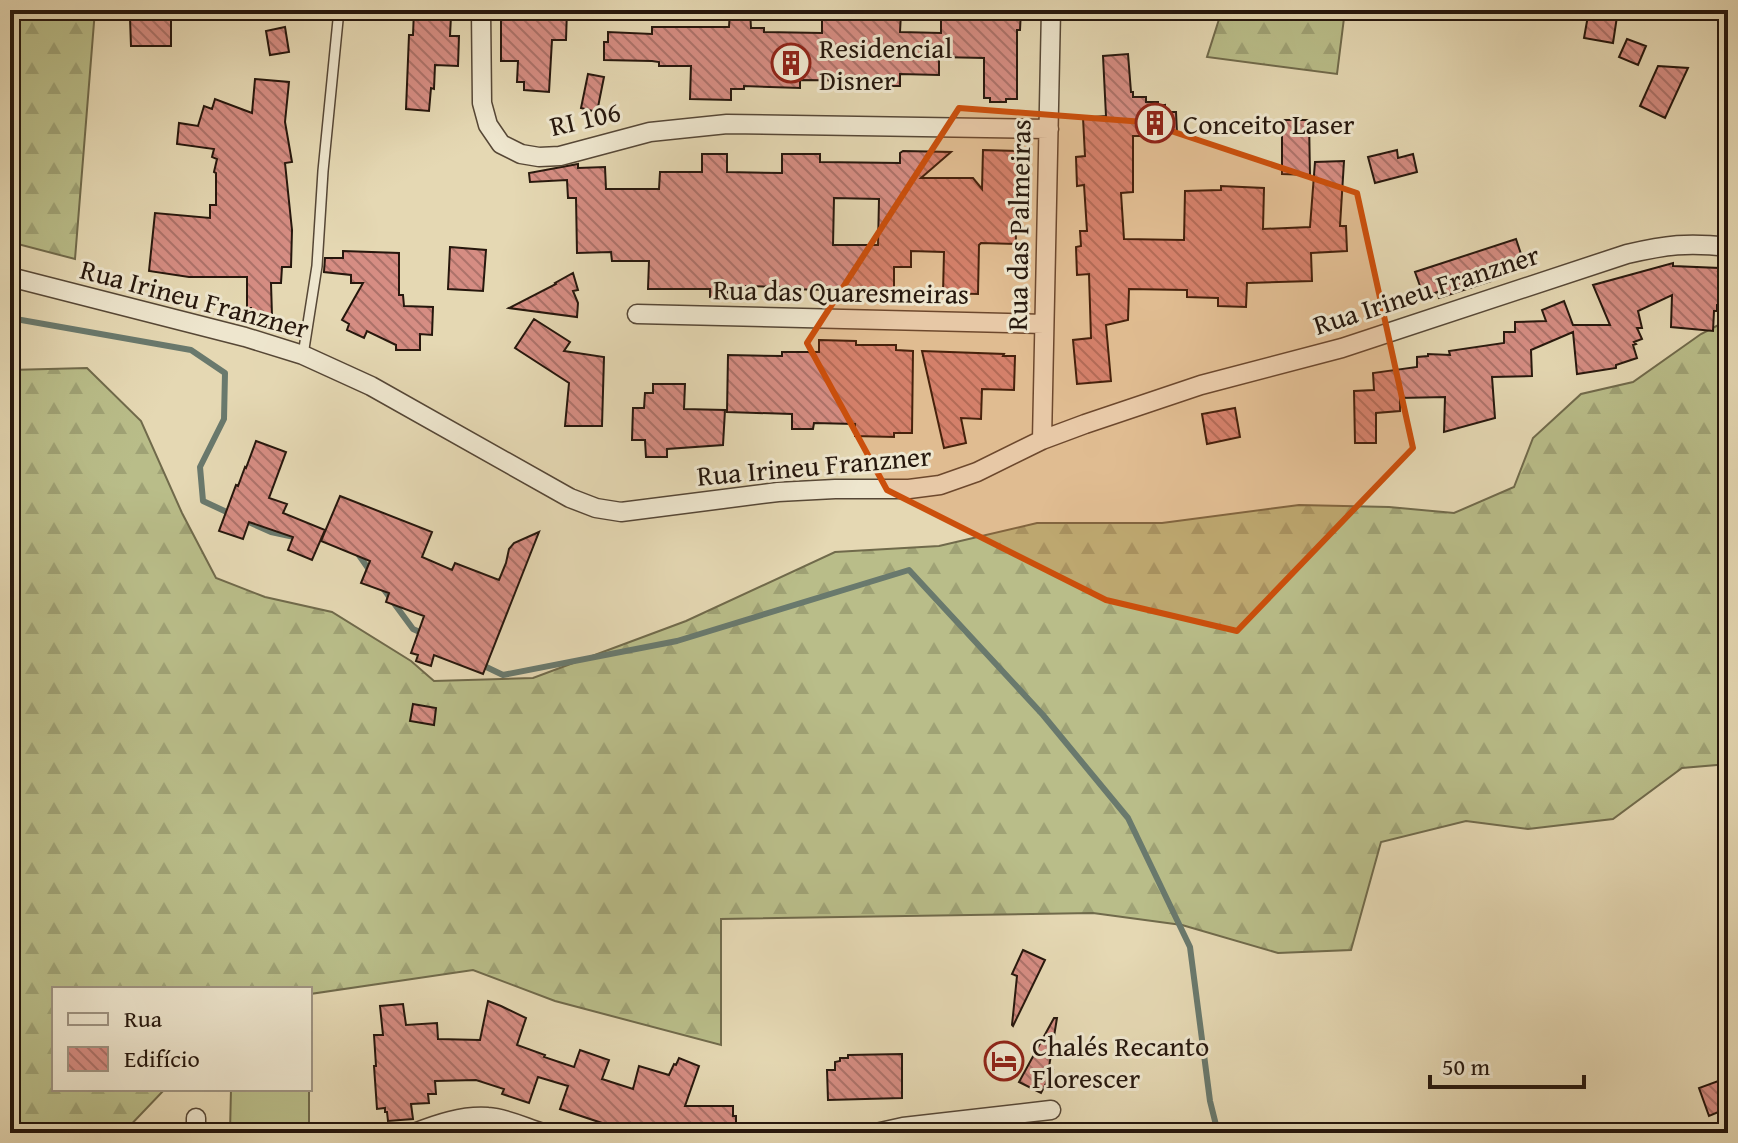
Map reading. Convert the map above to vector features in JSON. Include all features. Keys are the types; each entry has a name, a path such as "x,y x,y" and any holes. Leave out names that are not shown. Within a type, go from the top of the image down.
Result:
{"street":[{"name":"RI 106","path":"481,10 482,103 488,125 501,144 521,154 560,156 650,132 727,124 1049,129"},
{"name":"Rua das Palmeiras","path":"1042,440 1051,10"},
{"name":"Rua Irineu Franzner","path":"10,277 245,337 303,355 371,386 570,498 596,508 621,512 778,492 909,489 940,485 1085,424 1201,385 1342,348 1627,254 1693,243 1728,247"},
{"name":"Rua das Quaresmeiras","path":"637,314 1044,324"},
{"path":"876,1133 903,1127 1051,1110"},
{"path":"414,1133 436,1124 490,1116 543,1133"}],"lane":[{"path":"303,355 317,266 339,10"}],"highlighted area":[{"path":"959,108 1144,122 1357,193 1413,448 1237,631 1106,600 887,490 807,343"}],"green space":[{"path":"10,10 95,10 75,259 10,242"},
{"path":"1222,10 1345,10 1337,74 1207,57"},
{"path":"1728,320 1728,764 1682,768 1613,819 1528,829 1466,821 1381,842 1351,950 1278,953 1182,925 1093,913 721,919 721,1045 555,1001 473,970 312,994 312,987 52,987 52,1091 163,1091 123,1133 10,1133 10,370 87,368 141,421 182,513 216,578 265,597 332,612 411,661 434,681 533,678 686,621 835,552 939,546 1037,523 1162,523 1299,505 1389,507 1454,513 1514,487 1533,438 1581,394 1633,382 1701,334"},
{"path":"231,1091 309,1091 309,1133 230,1132"}],"building":[{"path":"414,10 443,10 443,16 451,16 450,36 459,36 458,66 435,65 429,111 406,109 409,35 413,35"},
{"path":"534,10 567,10 566,40 552,40 549,92 524,90 524,82 517,82 518,61 501,61 501,16 534,17"},
{"path":"730,10 750,10 751,28 764,28 764,32 822,33 822,10 901,13 900,32 941,33 941,10 1021,10 1020,30 1017,30 1017,99 990,102 990,98 984,98 984,58 939,57 939,75 900,74 900,86 884,86 884,81 800,80 800,88 744,86 744,89 731,89 731,100 690,99 691,66 604,60 604,42 608,42 608,32 652,34 652,27 729,27"},
{"path":"1589,10 1618,10 1613,43 1584,38"},
{"path":"130,18 171,18 171,46 131,46"},
{"path":"285,27 289,52 270,55 266,31"},
{"path":"1627,39 1646,46 1638,65 1619,57"},
{"path":"1128,54 1133,97 1146,97 1146,102 1165,105 1165,112 1176,112 1177,133 1133,136 1133,192 1121,193 1124,239 1184,240 1185,191 1221,190 1221,186 1264,188 1263,229 1310,227 1315,162 1344,161 1340,226 1346,226 1347,251 1311,253 1312,281 1247,283 1246,307 1218,306 1218,298 1187,297 1187,290 1129,289 1128,320 1106,325 1111,381 1077,384 1073,340 1091,338 1089,274 1077,275 1076,247 1081,246 1080,231 1087,231 1084,185 1077,186 1076,157 1085,156 1083,118 1106,116 1103,56"},
{"path":"1658,66 1688,68 1665,118 1640,106"},
{"path":"588,74 604,77 597,112 581,108"},
{"path":"255,79 289,82 285,122 292,162 285,163 292,230 291,267 282,267 281,283 271,283 272,316 251,315 251,308 247,308 247,277 189,277 149,271 155,213 210,218 210,205 216,205 214,172 217,159 212,157 214,149 177,144 179,123 198,126 204,106 212,109 215,99 252,113"},
{"path":"1282,120 1309,120 1310,175 1282,174"},
{"path":"983,150 1017,151 1016,161 1029,161 1028,179 1019,179 1019,189 1015,189 1016,244 979,245 978,294 943,293 944,252 911,251 911,267 894,267 894,291 746,286 746,289 728,289 727,298 710,297 710,289 648,289 649,261 612,261 611,252 577,253 576,198 568,198 567,180 530,182 529,173 578,164 578,168 605,167 606,189 659,189 660,172 702,172 702,154 727,154 727,172 782,173 782,154 820,154 820,162 900,163 900,153 903,151 951,152 921,178 973,178 982,189","holes":["834,198 879,199 878,245 833,245"]},
{"path":"1397,150 1398,158 1413,154 1417,172 1375,183 1368,157"},
{"path":"1516,239 1525,266 1439,298 1437,292 1424,297 1415,272"},
{"path":"450,247 486,250 483,291 448,289"},
{"path":"343,251 399,253 399,295 403,295 404,306 433,307 432,335 420,334 420,350 396,350 396,345 367,331 364,338 347,330 349,324 342,320 363,283 351,283 351,275 324,272 325,258 343,258"},
{"path":"1673,263 1673,266 1719,268 1718,271 1728,273 1728,306 1717,305 1713,331 1671,327 1672,295 1638,311 1642,328 1637,328 1642,339 1633,345 1637,358 1616,365 1616,368 1577,374 1573,332 1531,350 1532,376 1492,377 1495,418 1444,432 1445,397 1400,398 1400,411 1376,413 1376,443 1355,443 1354,391 1374,390 1373,373 1417,367 1417,357 1428,354 1450,355 1449,351 1504,343 1504,332 1515,332 1515,322 1546,321 1542,310 1564,301 1573,325 1610,325 1593,285"},
{"path":"573,273 578,290 573,291 578,303 577,317 509,308 556,284"},
{"path":"534,319 570,342 564,351 604,357 602,426 565,426 569,383 515,348"},
{"path":"819,340 856,341 856,345 896,345 896,350 913,351 912,433 894,433 894,437 855,436 855,424 814,423 813,429 792,429 792,414 727,412 728,355 782,356 782,352 819,352"},
{"path":"922,351 1015,356 1014,390 982,389 981,419 961,418 966,443 944,448"},
{"path":"653,384 685,384 684,409 725,410 723,445 667,449 667,457 646,457 645,440 632,440 633,408 644,408 645,393 653,393"},
{"path":"1235,408 1240,437 1207,444 1202,414"},
{"path":"256,441 286,452 269,498 287,504 283,513 325,530 312,560 288,550 293,537 249,522 243,539 219,531"},
{"path":"340,496 432,532 422,557 452,570 455,563 499,580 514,543 539,532 483,674 434,655 431,666 416,661 418,655 411,653 424,616 386,602 389,593 361,583 370,561 321,541"},
{"path":"413,704 436,708 434,725 410,721"},
{"path":"1023,950 1045,960 1013,1026 1017,976 1012,974"},
{"path":"488,1001 526,1018 517,1045 574,1067 580,1050 609,1060 602,1079 633,1089 639,1066 669,1075 679,1058 699,1066 685,1106 733,1106 736,1133 619,1133 620,1129 560,1109 568,1086 538,1077 529,1103 502,1094 504,1089 476,1080 435,1081 436,1094 428,1094 429,1103 411,1104 413,1119 388,1121 385,1108 377,1109 374,1066 374,1035 383,1035 380,1006 403,1004 406,1025 437,1023 438,1039 480,1040"},
{"path":"1054,1018 1057,1018 1049,1067 1053,1070 1041,1093 1019,1082"},
{"path":"902,1054 902,1098 828,1100 827,1070 835,1070 835,1062 840,1058 848,1058 848,1055"},
{"path":"1721,1080 1728,1098 1728,1108 1709,1116 1699,1088"}],"waterway":[{"path":"10,318 191,350 225,373 224,419 200,467 203,501 231,514"},
{"path":"242,519 271,532 299,538"},
{"path":"356,551 370,571"},
{"path":"480,664 503,675 677,641 909,570 1043,715 1128,818 1190,947 1210,1101 1218,1133"},
{"path":"382,587 413,629 424,634"}],"place":[{"name":"Residencial Disner","path":"791,63"},
{"name":"Conceito Laser","path":"1155,123"},
{"name":"Chalés Recanto Florescer","path":"1004,1061"}]}
